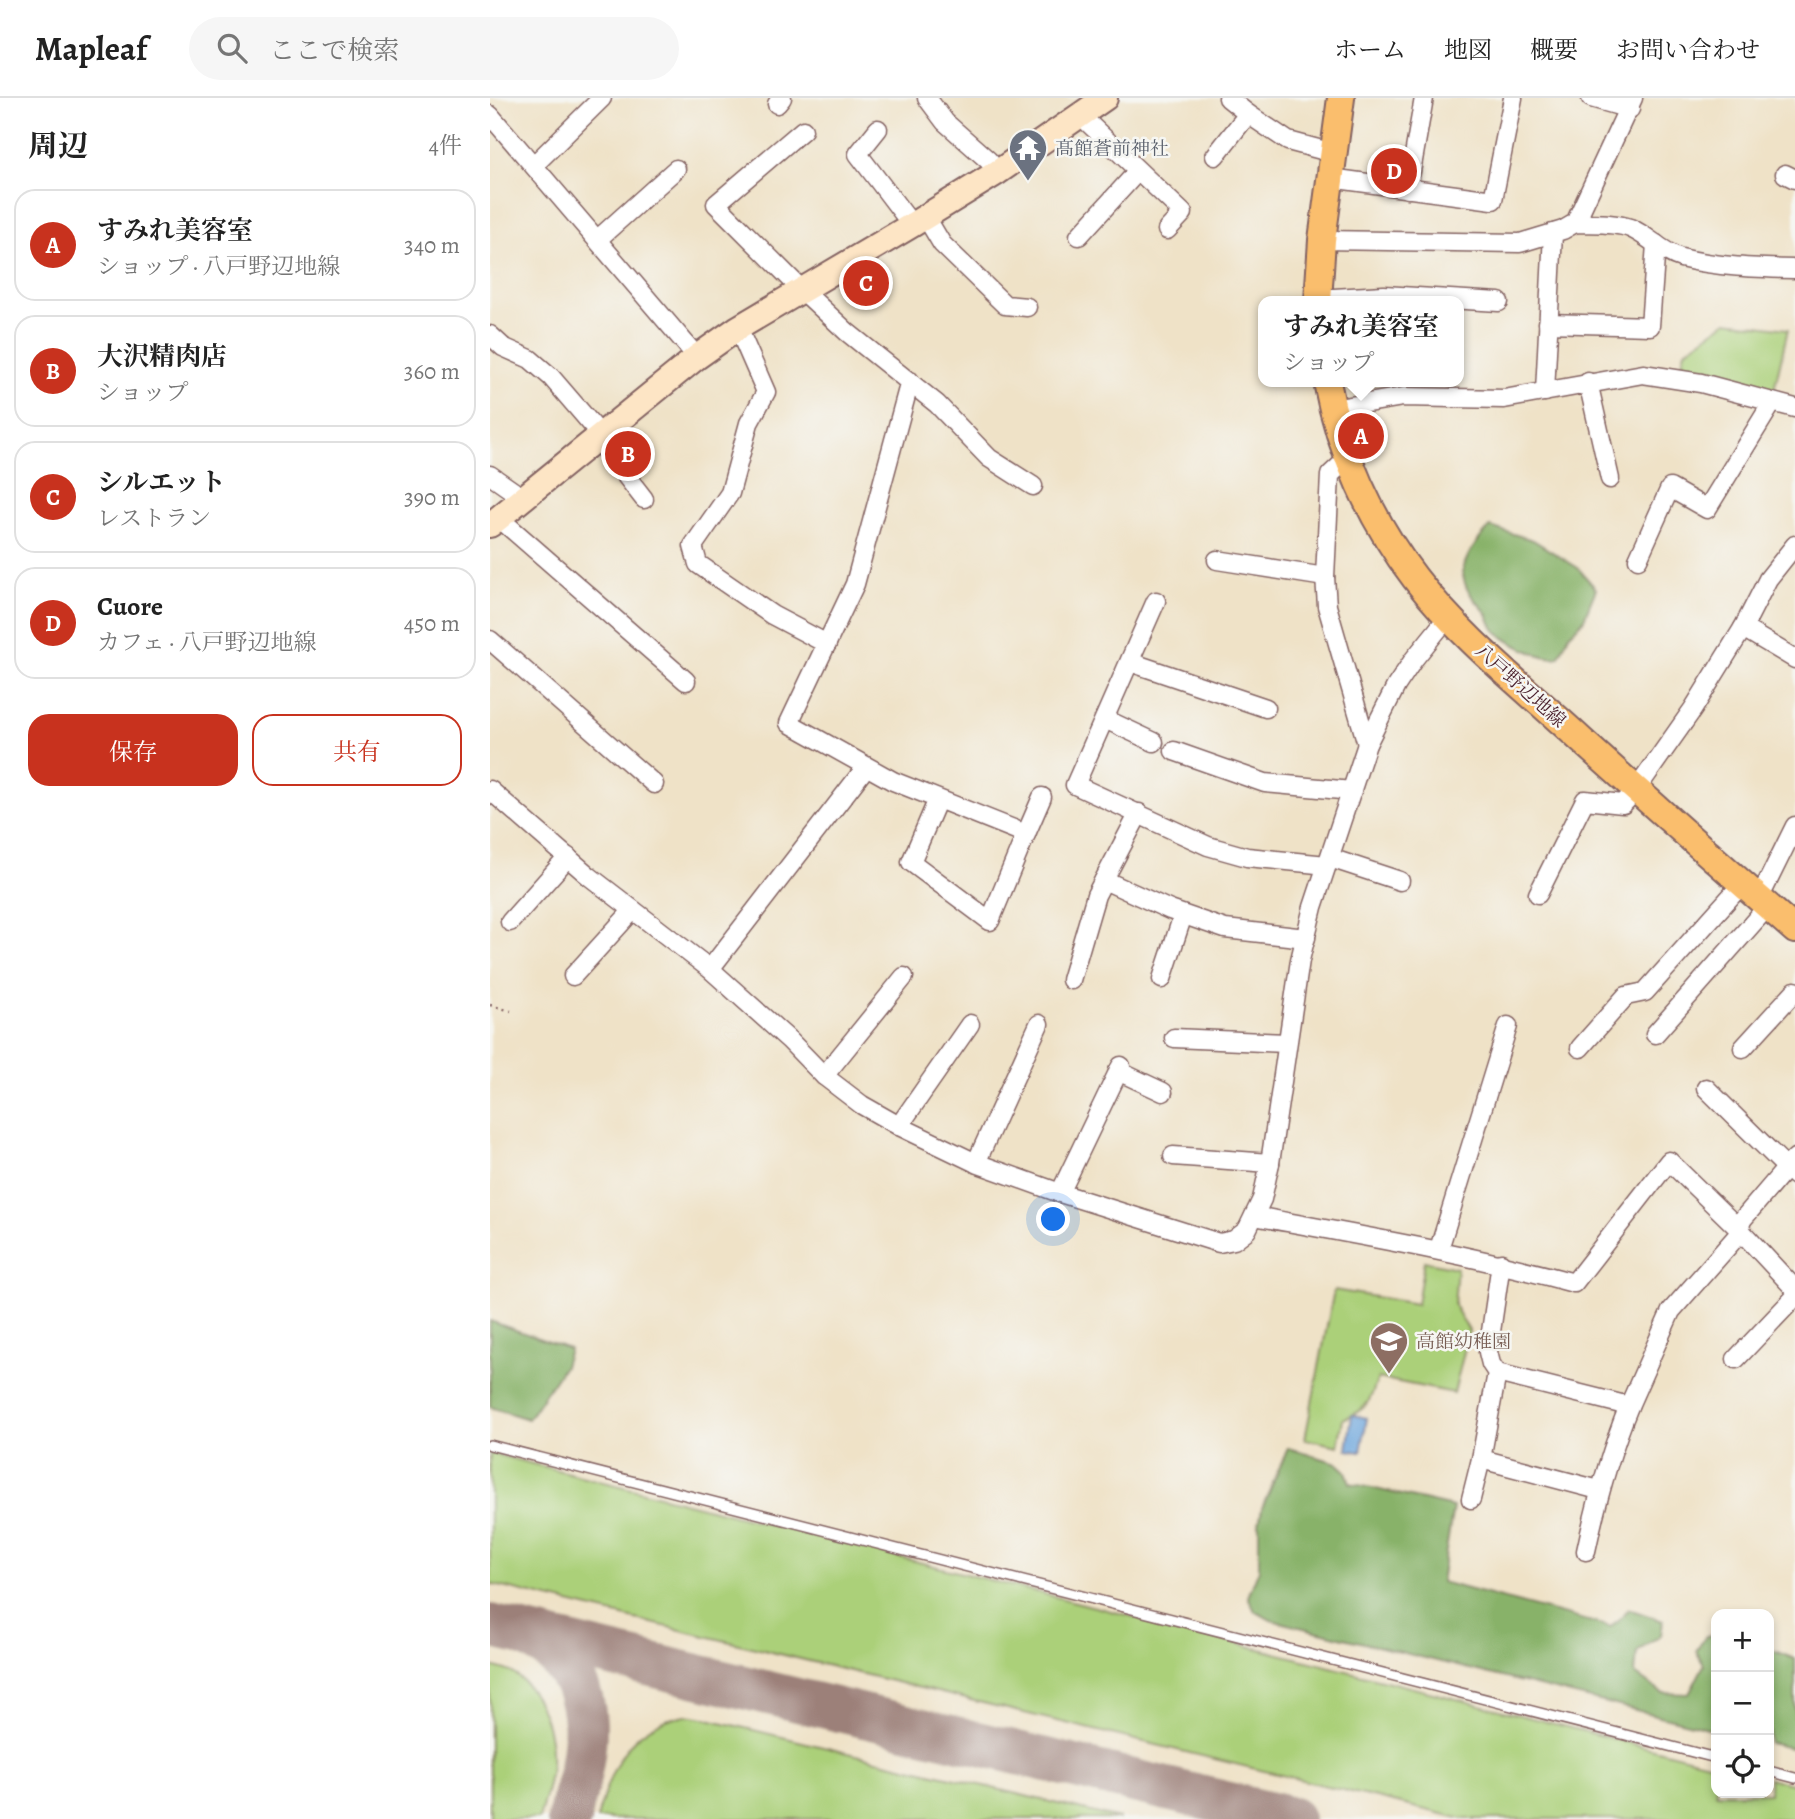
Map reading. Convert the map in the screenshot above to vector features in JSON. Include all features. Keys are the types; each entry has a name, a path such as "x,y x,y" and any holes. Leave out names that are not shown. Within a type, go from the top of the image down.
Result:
{"main road":[{"path":"1317,296 1341,98"},
{"name":"八戸野辺地線","path":"1328,387 1347,459 1377,520 1414,577 1448,617 1636,790 1795,930"}],"street":[{"path":"534,165 602,98"},
{"path":"927,98 945,122 998,172"},
{"path":"686,681 494,522 598,435 738,328 998,172 1105,98"},
{"path":"1228,98 1288,141 1332,166 1408,189 1493,200 1513,98"},
{"path":"1408,189 1424,98"},
{"path":"1576,223 1632,104 1591,98"},
{"path":"1215,156 1248,114"},
{"path":"490,115 697,357"},
{"path":"1080,115 1183,212 1167,230"},
{"path":"878,129 858,154 919,221 1005,305 1027,307"},
{"path":"803,130 716,204 847,332 937,404 989,457 1033,486"},
{"path":"598,239 676,169"},
{"path":"1079,236 1138,171"},
{"path":"1322,240 1520,243 1576,223 1629,228 1664,252 1682,258 1755,268 1795,269"},
{"path":"1545,392 1553,233"},
{"path":"1548,323 1650,326 1656,244"},
{"path":"1371,296 1400,296"},
{"path":"1464,300 1499,302"},
{"path":"738,328 766,392 749,423 730,493 693,546 698,564 772,615 827,644"},
{"path":"490,335 503,346 530,359 551,377 598,435 644,499"},
{"path":"1332,409 1403,397 1504,399 1643,374 1701,383 1795,408"},
{"path":"910,381 855,584 789,723 866,767 1026,834"},
{"path":"1588,382 1610,479"},
{"path":"1638,559 1670,488 1707,509 1772,403"},
{"path":"1347,459 1330,475 1325,576 1327,606 1367,744"},
{"path":"490,475 523,498"},
{"path":"1538,894 1585,800 1623,804 1636,790 1693,709 1743,628 1768,579 1795,545"},
{"path":"1217,560 1325,576"},
{"path":"1156,601 1075,785 1208,846 1247,857 1328,861 1400,881"},
{"path":"490,790 568,858 710,969 789,1040 824,1076 862,1105 976,1163 1059,1193 1219,1243 1234,1240 1247,1230 1262,1199 1306,938 1328,861 1367,744 1402,677 1448,617"},
{"path":"1743,628 1795,659"},
{"path":"490,640 653,784"},
{"path":"1130,662 1266,708"},
{"path":"1105,719 1154,743"},
{"path":"1174,751 1265,783 1352,791"},
{"path":"710,969 866,767"},
{"path":"938,799 911,862 990,921 1042,797"},
{"path":"1071,980 1096,895 1139,814"},
{"path":"1655,1034 1756,896 1795,826"},
{"path":"510,922 568,858"},
{"path":"1104,880 1183,915 1225,929 1306,938"},
{"path":"1580,1048 1626,996 1645,992 1756,896"},
{"path":"573,976 634,910"},
{"path":"1162,979 1183,915"},
{"path":"824,1076 904,977"},
{"path":"1743,1048 1795,991"},
{"path":"899,1126 970,1024"},
{"path":"976,1163 1039,1024"},
{"path":"1439,1249 1508,1026"},
{"path":"1174,1038 1287,1043"},
{"path":"1059,1193 1119,1068 1163,1091"},
{"path":"1586,1551 1598,1490 1611,1451 1671,1311 1737,1236 1742,1220 1792,1168 1706,1088"},
{"path":"1173,1156 1270,1163"},
{"path":"1254,1216 1439,1249 1574,1283 1669,1161 1740,1230 1795,1289"},
{"path":"1502,1263 1488,1352 1497,1373 1629,1406"},
{"path":"1736,1359 1795,1297"},
{"path":"1471,1499 1497,1373"},
{"path":"1481,1459 1598,1490"}],"lane":[{"path":"490,1445 1711,1757"},
{"path":"1774,1772 1795,1778"}],"path":[{"path":"490,1005 511,1011"}],"green space":[{"path":"1727,321 1788,329 1774,390 1718,371 1682,363 1685,351"},
{"path":"1490,527 1533,540 1578,568 1596,589 1583,621 1569,635 1559,657 1535,653 1500,635 1493,628 1487,613 1468,590 1463,574 1465,562"},
{"path":"1424,1261 1457,1268 1454,1305 1469,1331 1454,1393 1378,1378 1373,1393 1363,1408 1343,1419 1338,1446 1305,1439 1334,1290 1417,1304"},
{"path":"490,1321 569,1349 564,1366 528,1419 490,1407"},
{"path":"1288,1448 1337,1463 1346,1471 1350,1483 1453,1507 1441,1582 1611,1627 1629,1609 1663,1621 1661,1635 1637,1652 1635,1674 1662,1693 1689,1694 1704,1665 1696,1651 1706,1636 1711,1636 1711,1729 1271,1620 1255,1611 1248,1597 1259,1569 1259,1524 1262,1508"},
{"path":"490,1453 1711,1764 1711,1798 1774,1798 1774,1779 1795,1785 1795,1819 1463,1819 490,1584"},
{"path":"1774,1651 1795,1659 1795,1749 1774,1744"},
{"path":"490,1666 507,1670 525,1684 539,1704 548,1728 551,1765 539,1819 490,1819"},
{"path":"686,1715 1120,1819 597,1819 608,1782 625,1751 636,1738 666,1720"}],"water":[{"path":"1352,1415 1367,1418 1361,1452 1347,1450"}],"taxiway":[{"path":"490,1626 1292,1819"},
{"path":"527,1636 550,1650 567,1668 578,1688 583,1709 583,1752 569,1819"}],"place":[{"name":"Cuore","path":"1394,171"},
{"name":"髙館蒼前神社","path":"1028,182"},
{"name":"シルエット","path":"866,283"},
{"name":"すみれ美容室","path":"1361,436"},
{"name":"大沢精肉店","path":"628,454"},
{"name":"高館幼稚園","path":"1389,1375"}]}
